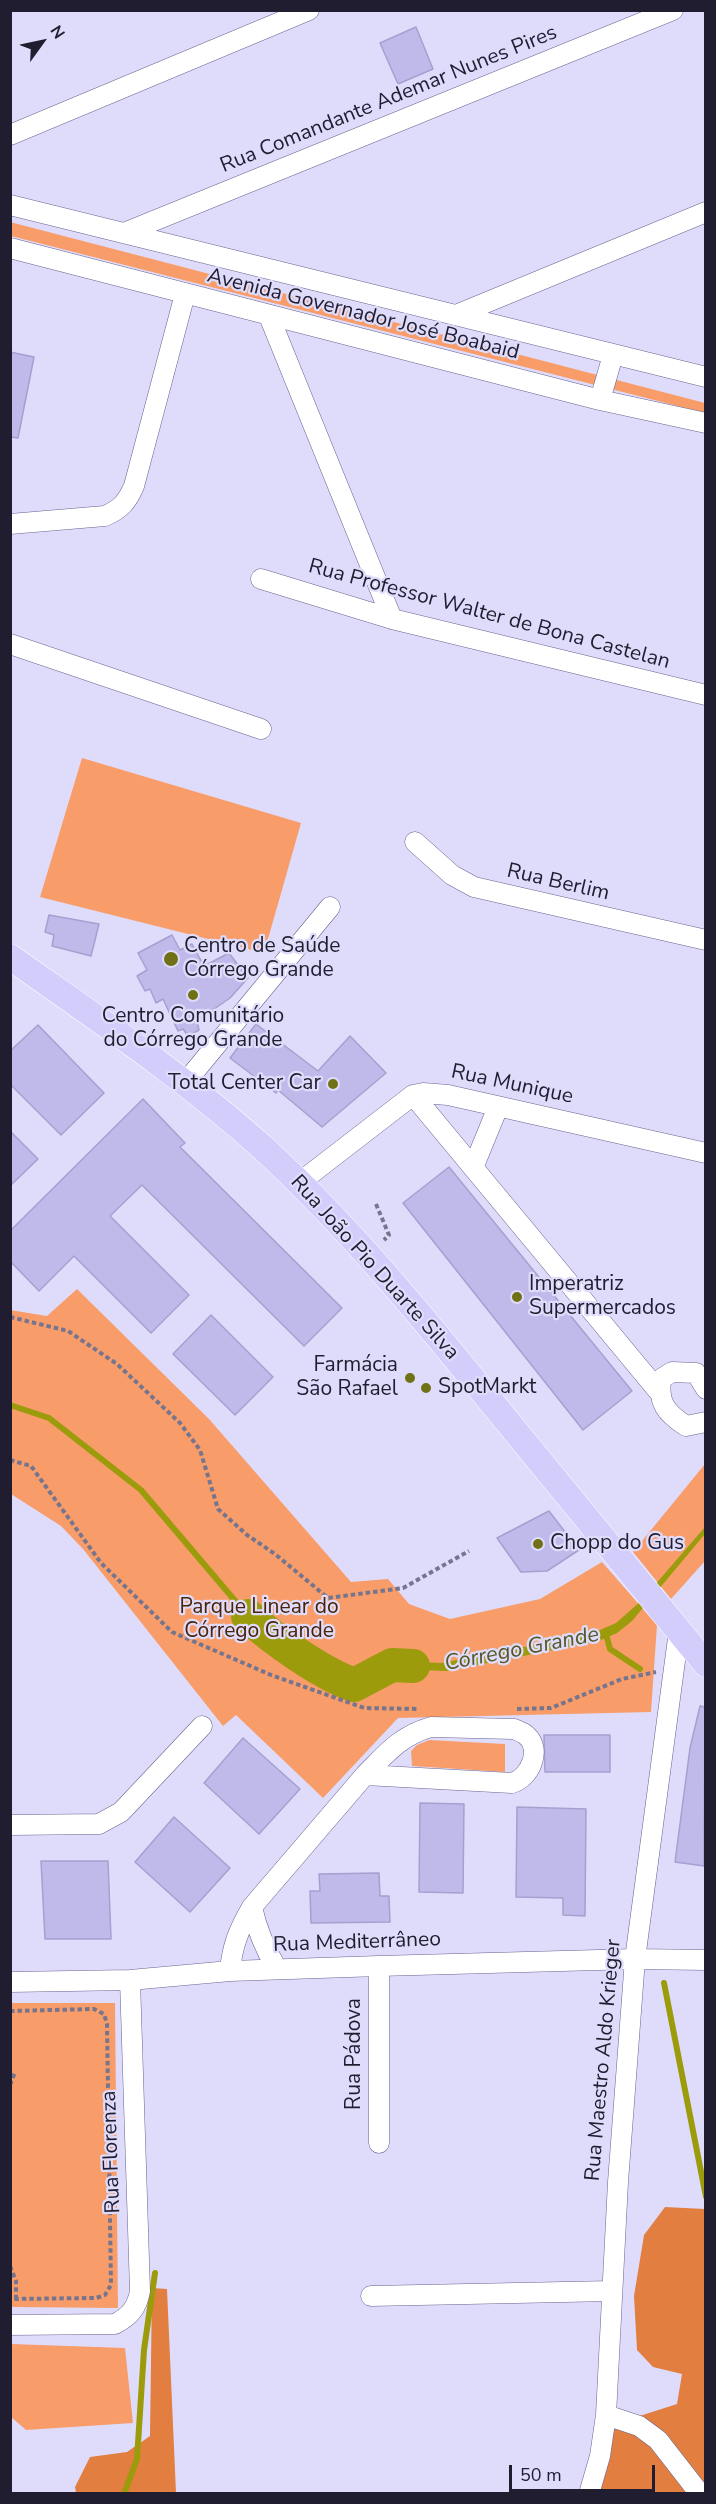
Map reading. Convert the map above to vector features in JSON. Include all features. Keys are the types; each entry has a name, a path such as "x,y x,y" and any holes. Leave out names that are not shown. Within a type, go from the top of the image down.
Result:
{"main road":[{"name":"Rua João Pio Duarte Silva","path":"10,957 185,1083 263,1149 299,1183 368,1255 463,1367 705,1664"}],"street":[{"path":"10,135 309,10"},
{"name":"Rua Comandante Ademar Nunes Pires","path":"124,233 673,10"},
{"name":"Avenida Governador José Boabaid","path":"10,205 705,376"},
{"path":"456,315 705,212"},
{"name":"Avenida Governador José Boabaid","path":"10,248 600,400 705,423"},
{"path":"10,524 105,516 119,510 128,500 134,486 185,294"},
{"path":"269,316 392,619"},
{"path":"600,400 613,355"},
{"name":"Rua Professor Walter de Bona Castelan","path":"261,579 392,619 705,695"},
{"path":"10,644 261,729"},
{"name":"Rua Berlim","path":"415,842 452,875 474,887 705,940"},
{"path":"185,1083 330,907"},
{"name":"Rua Munique","path":"413,1095 436,1093 705,1153"},
{"path":"299,1183 413,1095 660,1393 669,1415 686,1426 705,1422"},
{"path":"473,1168 498,1107"},
{"path":"660,1393 661,1379 672,1372 696,1373 705,1389"},
{"name":"Rua Maestro Aldo Krieger","path":"590,2493 600,2456 606,2415 612,2291 635,1959 679,1631"},
{"path":"10,1825 99,1824 110,1820 121,1812 202,1726"},
{"path":"230,1971 235,1938 252,1907 365,1775 411,1733 431,1727 514,1729 525,1734 532,1742 533,1754 528,1774 521,1781 512,1783 365,1775"},
{"path":"252,1907 265,1950 277,1969"},
{"name":"Rua Mediterrâneo","path":"10,1982 130,1980 277,1969 635,1959 705,1960"},
{"name":"Rua Pádova","path":"379,1966 379,2143"},
{"name":"Rua Florenza","path":"10,2325 115,2324 127,2318 138,2304 141,2291 130,1980"},
{"path":"371,2296 612,2291"},
{"path":"606,2415 639,2426 658,2440 700,2493"}],"path":[{"path":"368,1255 389,1235 376,1204"},
{"path":"10,1317 68,1331 117,1364 180,1423 200,1450 218,1509 247,1535 275,1554 328,1598 403,1588 469,1551"},
{"path":"10,1460 31,1466 101,1563 172,1632 271,1675 364,1708 429,1710"},
{"path":"507,1709 551,1708 622,1679 674,1668"},
{"path":"10,2011 94,2009 104,2014 107,2024 111,2285 105,2295 96,2298 13,2299 16,2281 10,2266"},
{"path":"10,2085 15,2072"}],"green space":[{"path":"10,222 705,403 705,413 11,236"},
{"path":"82,758 301,823 264,953 40,897"},
{"name":"Parque Linear do Córrego Grande","path":"77,1289 209,1419 351,1582 388,1579 409,1604 450,1619 540,1599 602,1562 657,1625 651,1712 398,1718 323,1798 236,1715 223,1726 83,1549 61,1526 11,1494 10,1310 47,1316"},
{"path":"705,1464 705,1561 671,1599 633,1552"},
{"path":"429,1740 505,1744 505,1772 412,1766 411,1751 417,1745"},
{"path":"11,2003 115,2003 118,2308 11,2307"},
{"path":"11,2344 125,2348 133,2423 26,2430 11,2417"}],"shaded area":[{"path":"665,2207 705,2209 705,2493 590,2494 607,2432 624,2421 677,2404 682,2374 653,2367 637,2350 634,2296 644,2235"},
{"path":"152,2288 167,2289 176,2493 76,2493 75,2487 90,2457 127,2452 150,2436"}],"water":[{"path":"705,1527 705,1534 632,1621 617,1633 599,1641 447,1671 393,1669 352,1681 322,1674 243,1620 248,1616 330,1672 351,1677 391,1661 441,1663 591,1634 616,1623 641,1601"}],"building":[{"path":"416,27 433,69 398,84 380,43"},
{"path":"10,352 34,357 18,438 10,437"},
{"path":"49,915 99,924 91,956 52,946 54,935 45,932"},
{"name":"Centro Comunitário do Córrego Grande","path":"172,935 180,950 192,944 204,966 229,953 248,978 230,998 197,1021 199,1030 188,1036 183,1029 178,1031 163,999 156,1003 150,989 145,991 137,976 147,970 138,953"},
{"name":"Total Center Car","path":"256,1024 318,1071 350,1036 386,1073 322,1127 278,1090 276,1093 230,1058"},
{"path":"38,1025 104,1093 61,1135 10,1084 10,1051"},
{"path":"143,1099 185,1143 180,1147 342,1308 304,1346 142,1185 110,1216 189,1295 151,1333 74,1256 39,1291 10,1261 10,1231"},
{"path":"10,1131 38,1159 10,1186"},
{"name":"Imperatriz Supermercados","path":"449,1167 632,1391 583,1430 403,1203"},
{"path":"211,1315 273,1377 235,1415 173,1354"},
{"name":"Chopp do Gus","path":"549,1511 579,1550 547,1571 521,1572 497,1538"},
{"path":"700,1706 705,1707 704,1866 675,1862 690,1748"},
{"path":"544,1735 610,1735 610,1772 545,1772"},
{"path":"243,1738 300,1789 259,1834 204,1783"},
{"path":"420,1803 464,1804 463,1893 419,1892"},
{"path":"517,1807 586,1809 585,1916 563,1915 563,1898 516,1897"},
{"path":"174,1817 230,1868 190,1912 135,1862"},
{"path":"41,1861 108,1861 111,1939 45,1939"},
{"path":"379,1873 380,1896 389,1896 390,1922 311,1923 310,1891 320,1891 319,1874"}],"waterway":[{"name":"Córrego Grande","path":"10,1405 49,1418 141,1490 248,1616"},
{"name":"Córrego Grande","path":"248,1616 298,1655 327,1673 354,1685 392,1665 413,1666"},
{"path":"606,1634 610,1649 640,1669"},
{"path":"664,1983 706,2197"},
{"path":"124,2494 137,2459 144,2350 155,2273"}],"place":[{"name":"Centro de Saúde Córrego Grande","path":"171,959"},
{"name":"Centro Comunitário do Córrego Grande","path":"193,995"},
{"name":"Total Center Car","path":"333,1084"},
{"name":"Imperatriz Supermercados","path":"517,1297"},
{"name":"Farmácia São Rafael","path":"410,1378"},
{"name":"SpotMarkt","path":"426,1388"},
{"name":"Chopp do Gus","path":"538,1544"}]}
